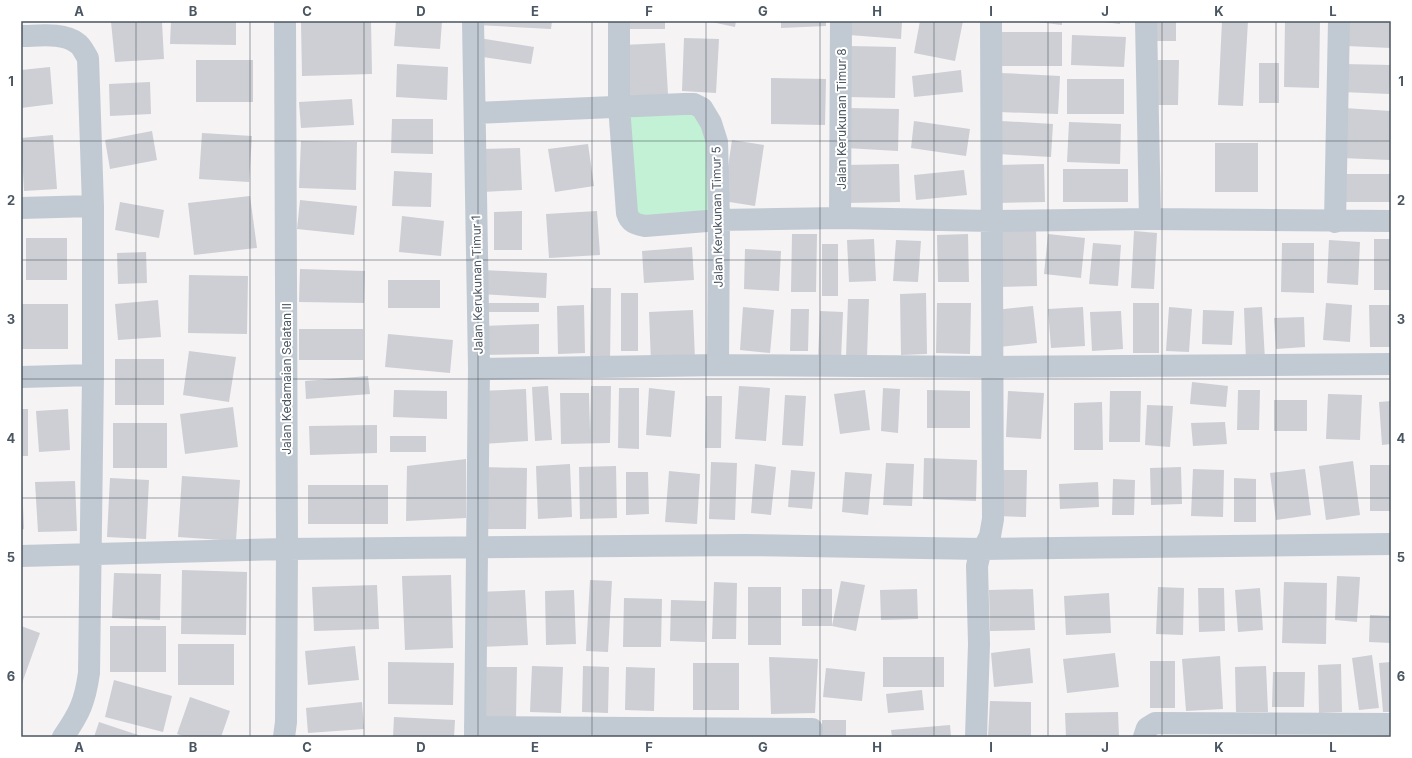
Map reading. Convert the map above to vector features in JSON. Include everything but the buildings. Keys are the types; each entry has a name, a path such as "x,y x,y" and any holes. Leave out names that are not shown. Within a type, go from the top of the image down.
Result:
{"street":[{"name":"Jalan Kedamaian Selatan II","path":"284,737 286,722 287,549 285,21"},
{"name":"Jalan Kerukunan Timur 1","path":"473,21 479,369 475,732"},
{"path":"619,21 619,106 627,213 631,222 644,226 719,220 840,218 993,221 1150,219 1335,222 1391,221"},
{"name":"Jalan Kerukunan Timur 8","path":"840,218 841,21"},
{"path":"976,737 979,644 977,566 982,549 990,536 993,519 991,21"},
{"path":"1146,21 1150,219"},
{"path":"1335,222 1339,21"},
{"path":"21,36 61,36 78,43 88,58 94,206 94,375 89,673 86,695 78,717 63,737"},
{"name":"Jalan Kerukunan Timur 5","path":"475,113 684,104 694,104 702,108 711,123 717,142 719,220 718,365"},
{"path":"21,208 94,206"},
{"path":"479,369 718,365 992,367 1391,364"},
{"path":"21,377 94,375"},
{"path":"21,556 287,549 476,549 744,545 982,549 1391,544"},
{"path":"1144,737 1147,728 1155,723 1391,724"},
{"path":"475,732 812,729 811,737"}],"green space":[{"path":"695,111 707,129 713,214 638,218 625,114"}]}
